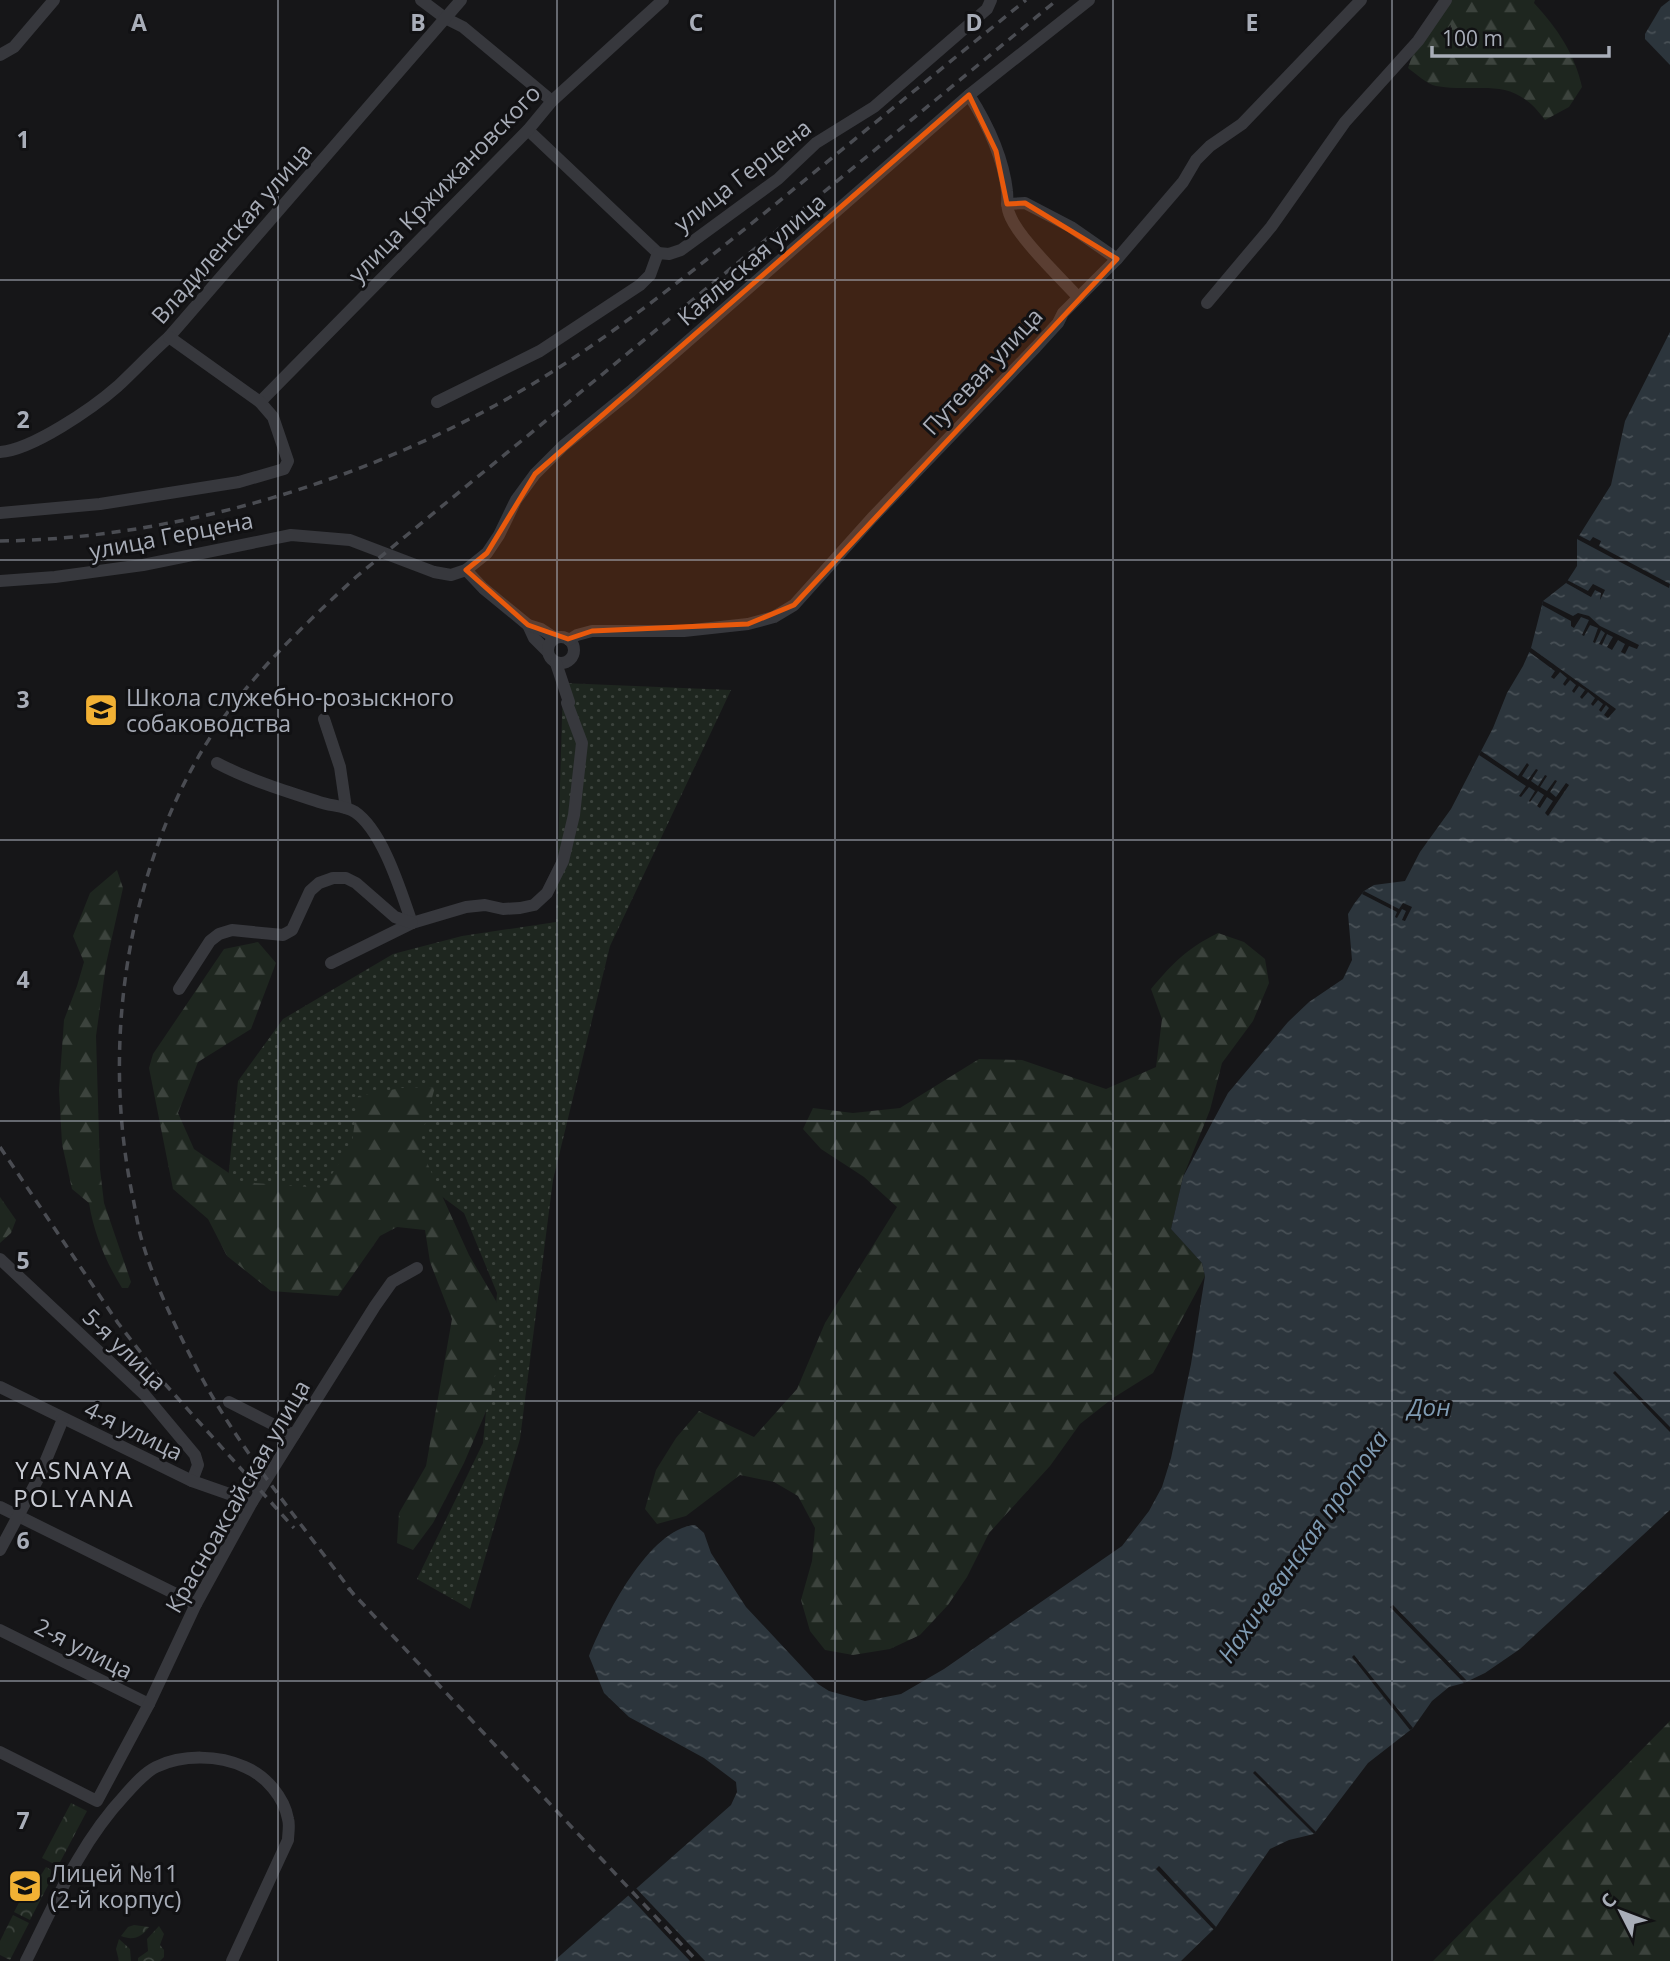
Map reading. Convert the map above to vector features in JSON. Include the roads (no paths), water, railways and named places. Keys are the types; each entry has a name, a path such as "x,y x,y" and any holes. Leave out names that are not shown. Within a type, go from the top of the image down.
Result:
{"street":[{"path":"0,55 14,47 54,0"},
{"path":"421,0 444,18 463,27 552,101"},
{"name":"Владиленская улица","path":"0,452 9,452 40,440 116,387 169,337 461,0"},
{"name":"улица Кржижановского","path":"260,402 528,130 552,101 663,0"},
{"name":"улица Герцена","path":"437,402 540,351 640,285 650,275 658,253 669,254 681,250 778,179 816,143 874,107 987,9 991,0"},
{"name":"Каяльская улица","path":"466,570 486,553 499,535 516,500 535,474 563,446 684,345 969,94 1089,0"},
{"name":"Путевая улица","path":"466,570 483,588 528,625 555,638 569,640 592,631 684,631 748,624 774,617 794,605 872,518 1117,259 1183,182 1196,159 1242,124 1361,0"},
{"path":"1208,303 1271,227 1345,122 1418,41 1446,0"},
{"path":"969,94 986,123 996,151 1007,191 1009,214 1023,235 1078,298"},
{"path":"528,130 658,253"},
{"path":"1007,204 1026,203 1071,227 1117,259"},
{"path":"169,337 260,402"},
{"name":"улица Герцена","path":"0,513 100,504 239,482 284,469 288,461 273,417 260,402"},
{"name":"улица Герцена","path":"0,582 55,578 143,565 290,535 350,540 434,572 451,575 466,570"},
{"name":"Путевая улица","path":"331,963 412,923 467,907 485,905 503,909 534,905 547,893 563,861 574,815 582,743 556,663 534,638 528,625"},
{"path":"547,651 550,642 555,638"},
{"path":"556,663 569,661 573,656 574,650 569,640"},
{"path":"324,719 340,767 346,808"},
{"path":"217,764 290,793 357,813 371,830 392,867 412,923"},
{"path":"179,989 210,941 219,934 232,930 283,935 292,930 310,891 319,883 333,878 346,878 356,883 395,917 412,923"},
{"name":"5-я улица","path":"0,1259 144,1394 195,1455 198,1465 192,1481"},
{"name":"Красноаксайская улица","path":"0,1752 97,1801 149,1704 196,1604 252,1502 374,1306 392,1282 417,1268"},
{"name":"4-я улица","path":"0,1387 192,1481 252,1502"},
{"path":"229,1402 294,1435"},
{"path":"0,1550 39,1477 63,1419"},
{"path":"0,1507 196,1604"},
{"name":"2-я улица","path":"0,1630 149,1704"},
{"path":"26,1961 76,1860 100,1825 139,1780 155,1768 178,1759 202,1758 246,1767 265,1779 279,1796 289,1819 288,1840 232,1961"}],"water":[{"path":"1670,0 1670,65 1645,39 1645,34 1661,7"},
{"name":"Дон","path":"1670,332 1670,1510 1520,1649 1485,1673 1449,1687 1432,1701 1413,1728 1368,1763 1314,1834 1289,1840 1270,1849 1216,1927 1181,1961 554,1961 731,1805 737,1792 736,1782 704,1758 629,1717 604,1693 589,1656 605,1620 630,1577 661,1541 678,1530 695,1525 704,1533 711,1553 746,1607 818,1684 829,1691 865,1701 901,1694 944,1669 1122,1546 1149,1511 1162,1487 1171,1458 1191,1364 1205,1276 1202,1263 1171,1229 1183,1177 1228,1093 1288,1022 1309,1002 1343,979 1352,960 1348,914 1354,904 1364,891 1374,885 1405,881 1420,852 1451,809 1531,648 1543,601 1566,583 1577,566 1577,539 1611,485 1625,421"}],"railway":[{"path":"0,541 63,538 128,530 256,503 380,460 496,405 569,361 672,287 1026,0"},
{"path":"354,1595 248,1452 210,1392 165,1304 138,1227 123,1139 121,1017 129,956 142,896 160,838 185,782 230,709 263,668 356,577 1057,0"},
{"path":"0,1147 118,1323 165,1384 294,1528"},
{"path":"348,1588 697,1961"}],"place":[{"name":"Школа служебно-розыскного собаководства","path":"101,710"},
{"name":"Лицей №11 (2-й корпус)","path":"25,1886"}],"district":[{"name":"YASNAYA POLYANA","path":"74,1483"}],"water label":[{"name":"Нахичеванская протока","path":"1302,1546"}]}
